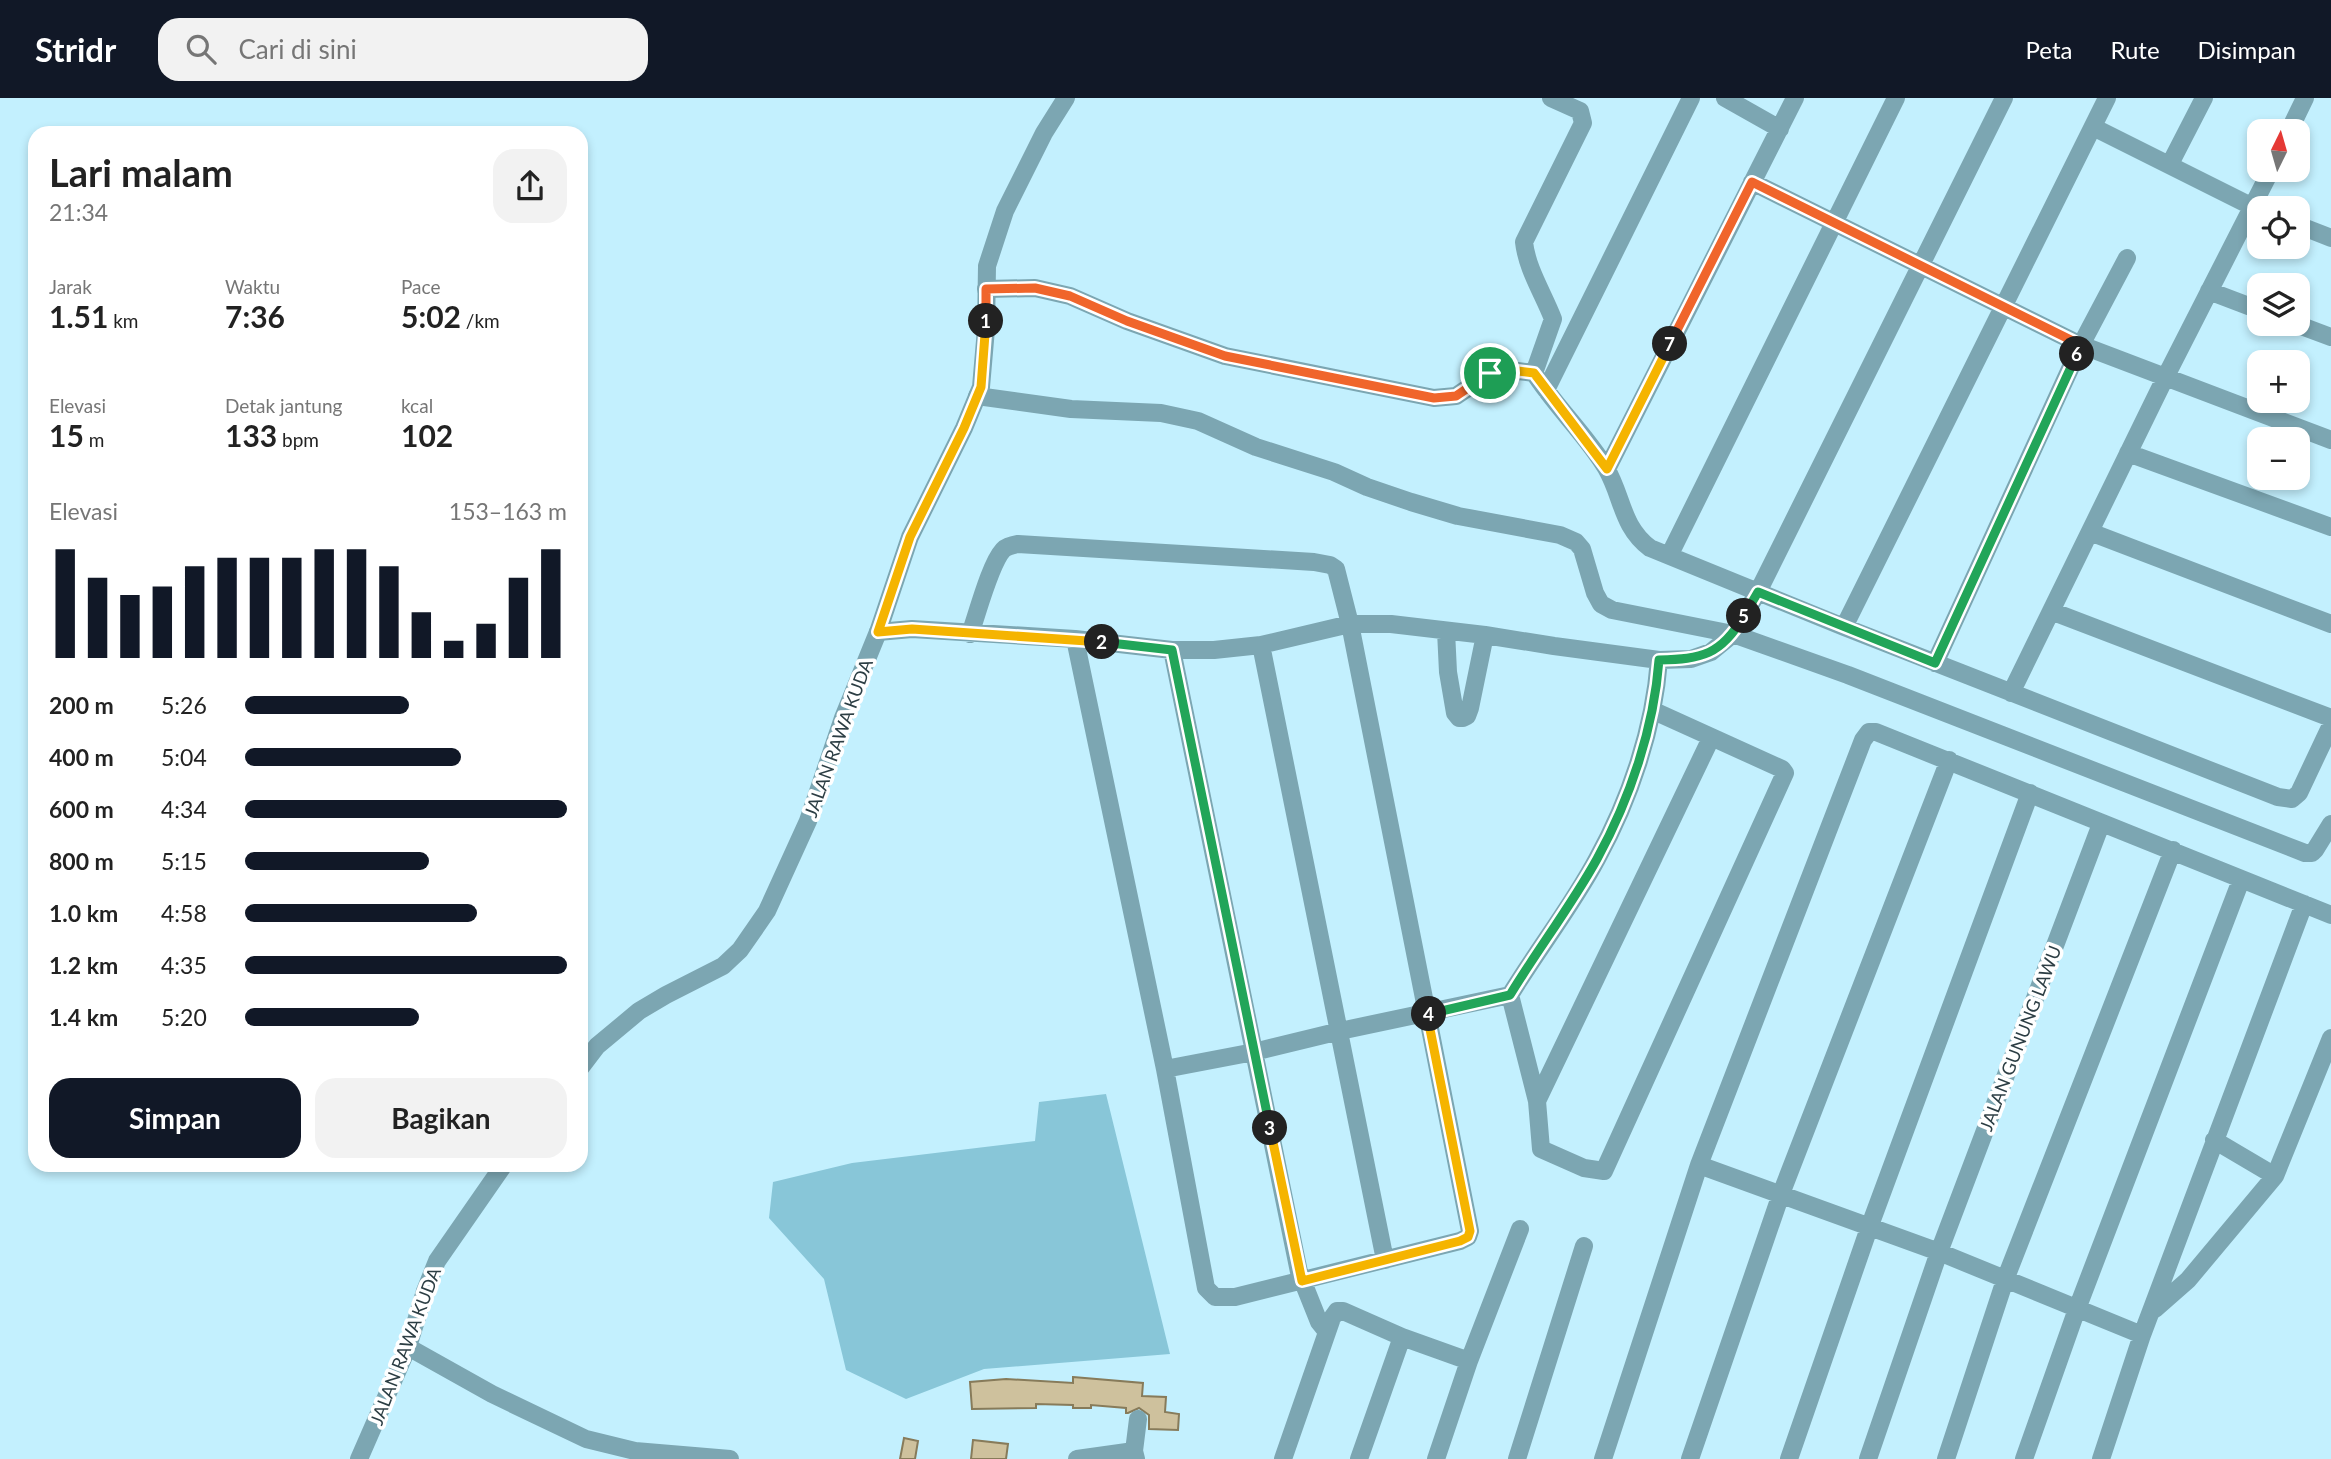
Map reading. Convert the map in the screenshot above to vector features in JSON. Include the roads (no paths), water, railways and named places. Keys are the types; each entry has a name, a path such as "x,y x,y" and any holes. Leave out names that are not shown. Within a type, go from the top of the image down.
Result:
{"street":[{"name":"JALAN RAWA KUDA","path":"588,1057 597,1045 639,1011 723,966 740,950 767,911 808,821 910,537 977,396 984,363 987,266 1005,211 1044,133 1066,98"},
{"path":"1534,373 1553,319 1537,286 1524,242 1583,122 1580,111 1551,98"},
{"path":"1546,390 1691,98"},
{"path":"1725,98 1780,129"},
{"path":"1607,469 1795,98"},
{"path":"1670,554 1896,98"},
{"path":"878,632 912,629 1075,639 1172,650 1214,650 1261,645 1349,624 1391,624 1659,660 1690,659 1711,652 1733,634 1758,592 2004,98"},
{"path":"1844,627 2107,98"},
{"path":"2170,164 2204,98"},
{"path":"2295,119 2305,98"},
{"path":"2093,127 2247,204"},
{"path":"1752,182 2003,304 2081,345 2331,440"},
{"path":"2011,693 2165,378 2209,291 2247,225"},
{"path":"2310,230 2331,238"},
{"path":"1935,663 2081,345 2127,258"},
{"path":"986,289 1035,288 1070,296 1127,321 1225,356 1434,398 1456,396 1490,373 1502,369 1534,373 1607,469 1623,513 1638,538 1650,548 2277,797 2292,799 2299,793 2331,724"},
{"path":"2209,291 2247,305"},
{"path":"2310,329 2331,337"},
{"path":"977,396 1071,409 1160,413 1198,421 1256,447 1334,472 1411,502 1458,516 1560,536 1576,542 1582,549 1595,593 1601,604 1612,610 1733,634 1860,680 2305,853 2315,850 2331,824"},
{"path":"2128,453 2331,527"},
{"path":"2090,532 2331,624"},
{"path":"970,634 1001,551 1018,544 1324,563 1336,569 1470,1231 1468,1237 1236,1297 1215,1297 1206,1288 1165,1069 1075,639"},
{"path":"2051,611 2331,718"},
{"path":"1446,631 1448,672 1455,713 1459,718 1467,716 1470,708 1485,635"},
{"path":"1261,645 1385,1260"},
{"path":"1172,650 1302,1281 1319,1322 1327,1332"},
{"path":"1165,1069 1510,995 1607,839 1654,711 1659,660"},
{"path":"1510,995 1537,1101 1541,1149 1584,1168 1604,1171 1785,778 1782,769 1654,711"},
{"path":"1603,1459 1699,1166 1865,736 1869,732 1876,732 1949,760 2101,824 2331,915"},
{"path":"1537,1101 1711,738"},
{"path":"1690,1459 1781,1194 1949,760"},
{"path":"1788,1459 1869,1228 2030,793"},
{"name":"JALAN GUNUNG LAWU","path":"1868,1459 1939,1252 2101,824"},
{"path":"1946,1459 2005,1280 2172,850"},
{"path":"2024,1459 2077,1309 2241,880"},
{"path":"2101,1459 2142,1335 2304,904"},
{"path":"2153,1311 2189,1280 2275,1176 2331,1038"},
{"path":"2214,1140 2275,1176"},
{"path":"1699,1166 1939,1252 2142,1335"},
{"name":"JALAN RAWA KUDA","path":"359,1459 408,1348 437,1261 499,1172"},
{"path":"1436,1459 1469,1361 1520,1228"},
{"path":"1517,1459 1584,1246"},
{"path":"1283,1459 1327,1332 1337,1311 1343,1311 1402,1337 1469,1361"},
{"path":"1359,1459 1402,1337"},
{"path":"408,1348 492,1394 586,1439 635,1451 730,1459"},
{"path":"1077,1459 1135,1455 1138,1419"}]}
